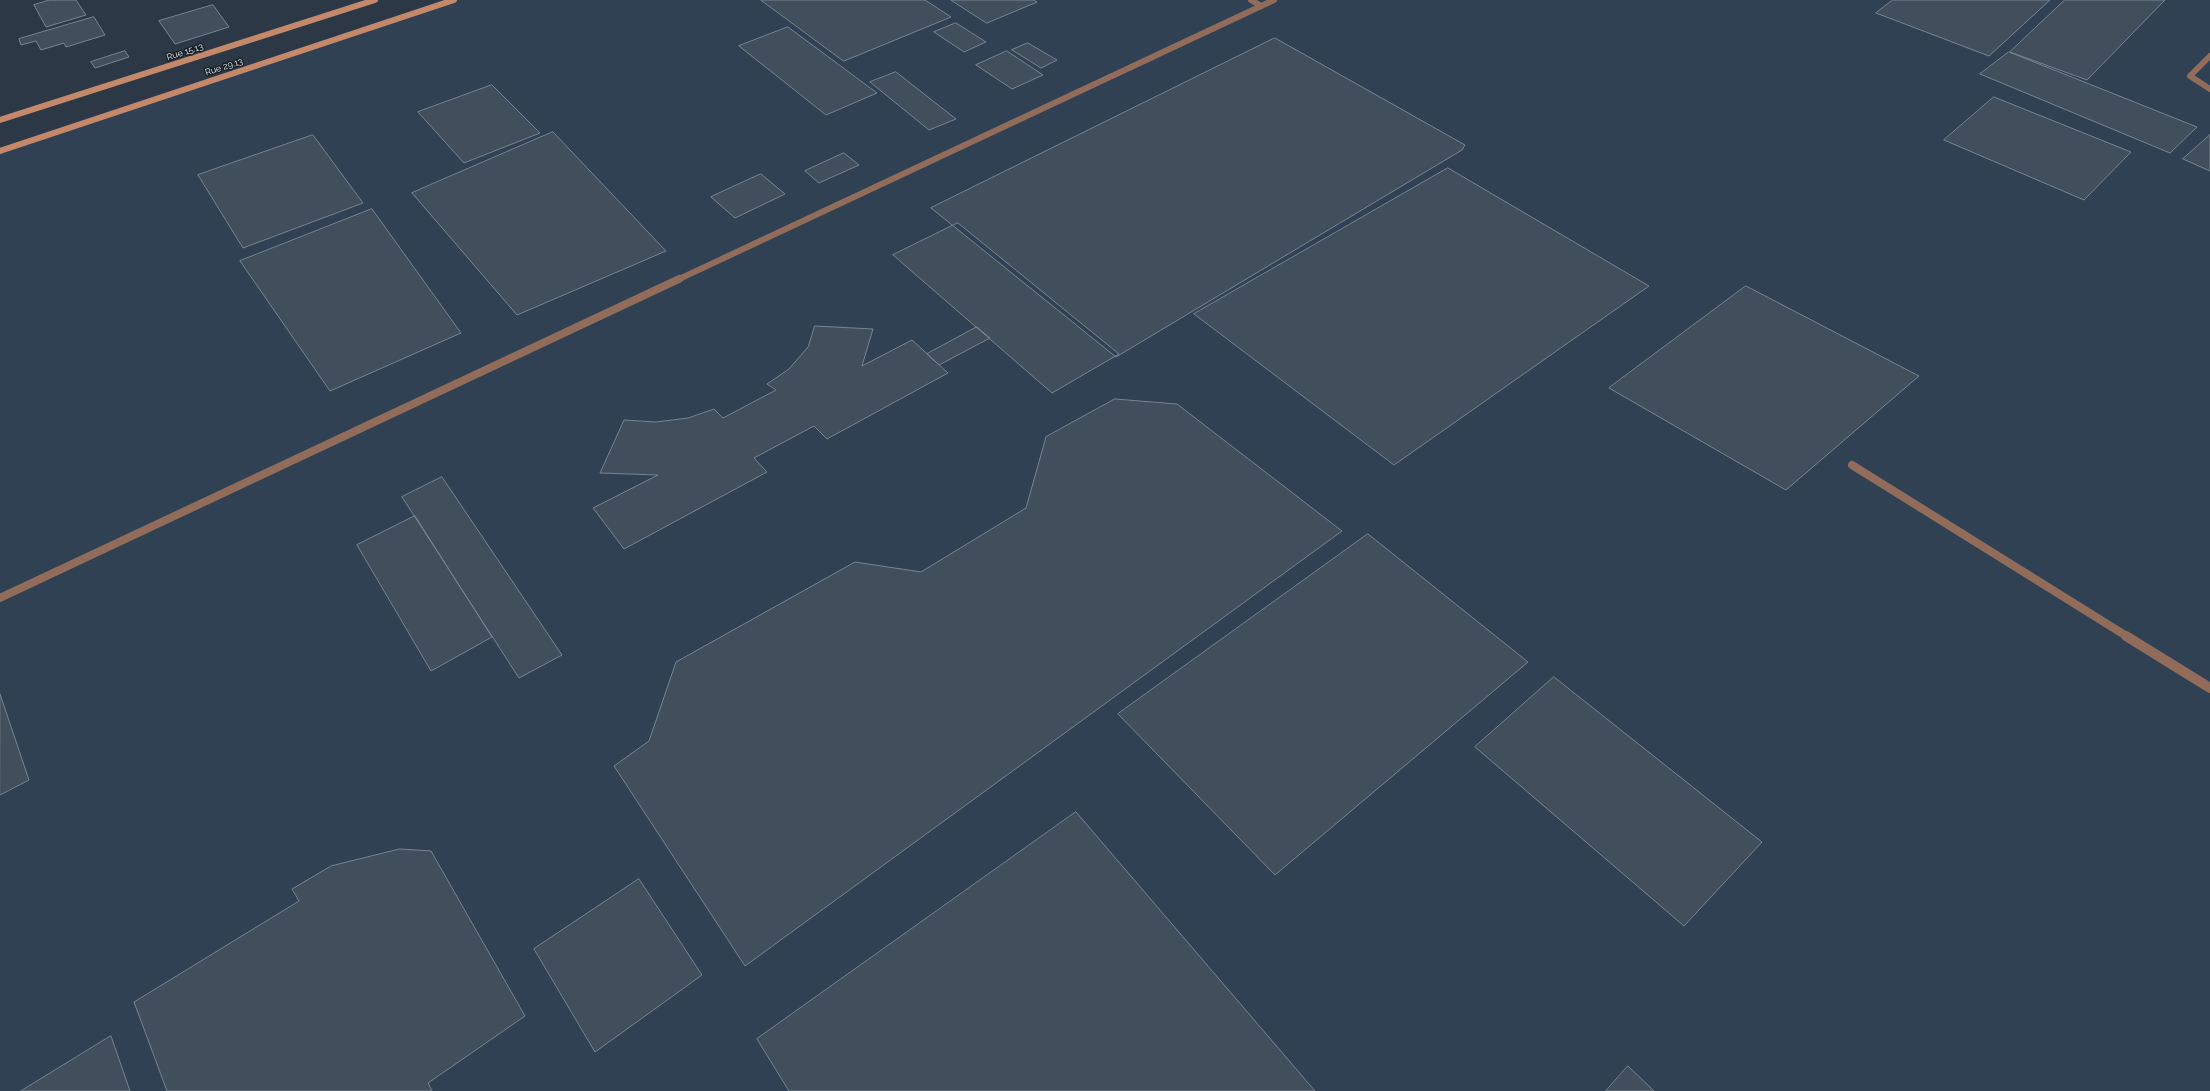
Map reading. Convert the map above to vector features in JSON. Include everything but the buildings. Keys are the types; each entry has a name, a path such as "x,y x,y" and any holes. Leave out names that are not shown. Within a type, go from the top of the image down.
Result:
{"main road":[{"name":"Rue 15.13","path":"0,120 375,0"},
{"name":"Rue 29.13","path":"0,151 454,0"}],"street":[{"path":"1251,0 1261,6"},
{"path":"0,598 1274,0"},
{"path":"2210,56 2190,76 2210,89"},
{"path":"1852,465 2210,688"}],"shaded area":[{"path":"454,0 2210,0 2210,1091 0,1091 0,151"}]}
